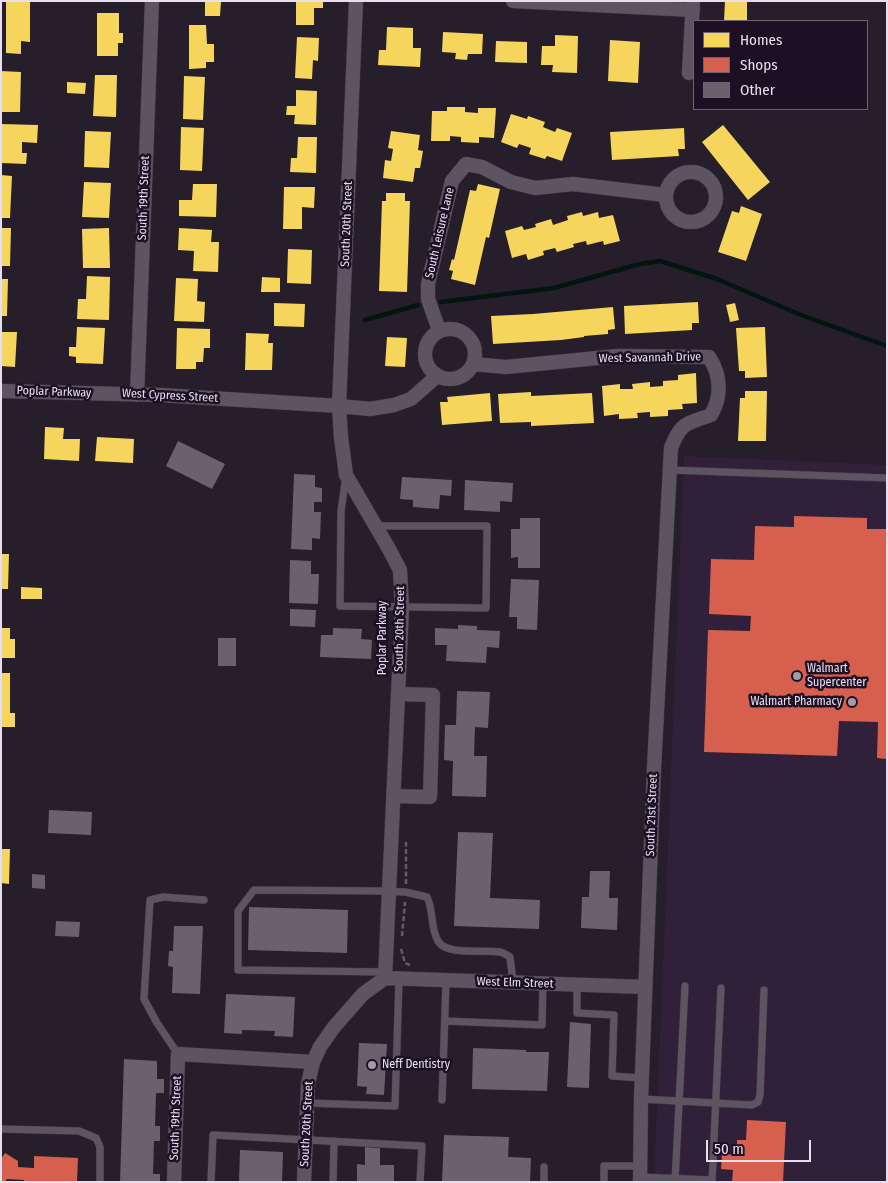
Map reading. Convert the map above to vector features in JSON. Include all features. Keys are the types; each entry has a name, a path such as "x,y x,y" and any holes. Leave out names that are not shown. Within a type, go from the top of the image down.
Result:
{"street":[{"name":"South 19th Street","path":"137,395 152,1"},
{"name":"South 20th Street","path":"304,1182 308,1084 312,1062 320,1047 362,994 390,977 390,892 402,608 400,570 346,475 339,406 356,1"},
{"path":"513,1 693,6 689,73"},
{"name":"South Leisure Lane","path":"439,330 428,299 428,284 452,181 466,164 482,167 511,182 535,188 573,184 665,195"},
{"path":"448,328 464,333 474,347 475,356 473,364 462,376 454,379 445,379 437,376 426,365 424,357 427,341 439,330 448,328"},
{"name":"West Savannah Drive","path":"473,364 506,367 618,356 709,356 717,368 718,402 711,415 690,422 678,431 671,448"},
{"path":"339,406 370,409 394,405 411,399 437,376"},
{"name":"West Cypress Street","path":"1,391 137,395 339,406"},
{"name":"South 21st Street","path":"640,1175 641,1099 654,768 671,448"},
{"path":"394,796 430,797 434,695 399,694"},
{"name":"West Elm Street","path":"390,977 446,981 645,987"},
{"name":"South 19th Street","path":"174,1182 178,1054"},
{"path":"178,1054 312,1062"}],"lane":[{"path":"670,470 887,478"},
{"path":"346,475 340,511 340,606 486,608 488,526 375,526"},
{"path":"307,1103 395,1106 390,977 238,970 238,911 254,890 405,892 426,897 430,904 432,927 438,943 447,950 502,952 510,957 513,982"},
{"path":"178,1054 144,999 150,900 164,896 204,900"},
{"path":"442,1100 446,981"},
{"path":"445,1020 542,1024 543,984"},
{"path":"577,984 577,1013 614,1015 612,1076 642,1078"},
{"path":"675,1180 685,986"},
{"path":"604,1182 604,1166 640,1175 675,1180 712,1181 721,988"},
{"path":"641,1099 752,1105 758,1102 760,1095 764,990"},
{"path":"1,1129 79,1131 96,1138 100,1147 100,1182"},
{"path":"211,1182 213,1135 422,1146 420,1182"},
{"path":"332,1182 334,1141"},
{"path":"544,1167 544,1182"}],"path":[{"path":"407,835 401,950 406,963 415,968"}],"shaded area":[{"path":"684,456 887,465 887,1182 654,1182"}],"building: Homes":[{"path":"6,1 30,1 30,42 21,41 21,54 6,53"},
{"path":"205,1 221,1 220,16 205,16"},
{"path":"296,1 323,1 323,8 314,8 314,25 296,25"},
{"path":"725,1 747,1 747,20 724,20"},
{"path":"97,13 119,13 119,33 123,33 123,43 118,43 118,56 97,56"},
{"path":"189,25 206,25 207,44 214,44 214,62 206,62 206,68 189,69"},
{"path":"387,27 413,28 413,48 421,48 420,67 378,65 379,50 386,50"},
{"path":"443,32 483,34 482,54 468,54 467,60 455,59 456,53 442,52"},
{"path":"555,35 578,36 577,73 552,72 553,65 541,65 542,46 555,46"},
{"path":"297,37 319,38 318,61 313,60 312,79 295,78"},
{"path":"610,40 640,42 638,83 608,81"},
{"path":"496,41 527,42 527,63 495,62"},
{"path":"1,71 21,72 20,112 1,112"},
{"path":"95,75 117,75 116,117 93,116"},
{"path":"184,76 205,77 203,120 183,119"},
{"path":"67,82 86,83 85,94 67,93"},
{"path":"296,90 317,91 316,125 294,124 295,115 286,115 287,106 296,106"},
{"path":"447,107 465,107 465,112 478,113 478,108 496,108 494,138 479,137 479,143 461,142 461,137 450,136 450,141 431,141 432,111 447,111"},
{"path":"511,114 527,119 528,116 545,122 543,127 555,132 557,128 572,133 562,161 547,156 545,159 529,154 531,148 519,144 517,148 501,142"},
{"path":"1,124 38,125 37,143 22,142 22,153 27,153 26,164 1,163"},
{"path":"723,125 770,182 748,200 702,142"},
{"path":"181,127 204,128 202,171 180,170"},
{"path":"684,128 685,149 678,149 679,156 612,160 610,132"},
{"path":"85,131 111,132 109,168 84,167"},
{"path":"391,131 420,135 418,150 423,151 420,168 415,168 413,182 383,178 385,160 391,161 393,149 388,148"},
{"path":"298,137 317,137 316,173 290,172 291,158 297,158"},
{"path":"1,175 12,176 10,218 1,218"},
{"path":"84,182 111,183 109,218 82,217"},
{"path":"193,184 217,184 216,217 179,216 179,200 192,200"},
{"path":"478,184 500,189 489,238 486,237 475,285 451,279 453,271 449,270 452,259 454,260 470,190 476,191"},
{"path":"284,187 315,187 314,208 302,207 302,229 283,229"},
{"path":"386,193 405,193 405,201 410,201 407,292 379,291 382,201 386,201"},
{"path":"741,206 762,214 746,261 718,252 732,211 739,213"},
{"path":"582,212 583,216 598,212 599,218 613,215 620,241 604,245 603,241 587,245 586,241 573,244 574,247 557,252 555,248 543,251 544,255 528,260 526,254 512,258 505,231 522,226 524,230 536,227 535,224 551,219 553,225 568,220 567,216"},
{"path":"1,228 11,228 10,266 1,266"},
{"path":"109,228 110,268 83,268 82,229"},
{"path":"179,228 212,230 211,242 219,242 218,272 193,271 194,251 178,250"},
{"path":"288,249 312,250 311,284 287,283"},
{"path":"87,276 110,277 109,320 77,319 78,299 86,299"},
{"path":"262,277 280,278 280,292 261,292"},
{"path":"176,278 198,279 197,301 205,302 204,322 174,321"},
{"path":"1,279 8,279 7,316 1,316"},
{"path":"698,302 699,323 692,323 692,330 625,334 624,306"},
{"path":"274,303 305,304 304,327 274,326"},
{"path":"735,303 739,320 730,322 726,305"},
{"path":"613,307 615,329 608,330 608,334 561,340 493,344 491,316"},
{"path":"77,327 105,328 103,364 76,363 76,357 69,356 69,347 76,347"},
{"path":"765,327 767,377 745,378 745,371 739,371 736,328"},
{"path":"177,328 210,329 210,348 204,348 203,362 196,362 196,369 176,369"},
{"path":"1,332 17,332 15,367 1,366"},
{"path":"246,333 269,334 268,343 273,343 272,370 245,370"},
{"path":"387,337 407,338 405,367 385,366"},
{"path":"696,373 697,403 682,404 683,409 668,410 668,416 650,417 650,412 637,413 638,418 619,419 619,414 604,416 602,386 620,384 620,389 633,389 632,384 650,382 650,387 663,386 663,381 678,380 678,375"},
{"path":"745,391 767,391 766,441 738,441 740,398 745,398"},
{"path":"531,392 531,396 592,393 594,423 531,426 531,422 500,423 498,394"},
{"path":"490,393 492,421 442,425 440,402 448,402 447,397"},
{"path":"45,427 64,428 63,439 80,439 79,461 44,459"},
{"path":"97,437 134,439 133,463 95,461"},
{"path":"1,554 9,554 8,589 1,589"},
{"path":"21,587 42,588 42,599 21,599"},
{"path":"1,628 10,628 10,639 15,639 15,658 1,658"},
{"path":"1,673 10,673 10,713 15,713 15,727 1,727"},
{"path":"1,849 10,849 9,884 1,883"}],"building: Shops":[{"name":"Walmart Supercenter","path":"794,516 867,518 867,529 887,529 887,759 877,758 878,722 839,721 837,756 704,752 708,630 750,631 751,616 709,614 711,559 754,560 755,526 794,527"},
{"path":"747,1120 786,1122 783,1182 732,1182 733,1170 721,1169 722,1154 737,1155 737,1140 746,1140"},
{"path":"5,1153 18,1161 18,1167 34,1168 34,1156 78,1158 77,1182 24,1182 24,1180 7,1179 5,1182 1,1182 1,1159"}],"building: Other":[{"path":"178,441 225,464 212,489 166,466"},
{"path":"294,474 315,475 315,487 322,488 322,502 314,502 314,512 321,512 320,539 312,538 312,550 291,549"},
{"path":"402,477 452,480 451,496 440,495 439,509 413,507 413,500 400,499"},
{"path":"465,480 513,483 512,502 500,501 500,512 464,510"},
{"path":"520,518 540,518 540,568 518,568 518,557 511,558 511,529 520,529"},
{"path":"290,560 311,561 311,574 319,574 318,604 289,603"},
{"path":"511,579 539,580 537,630 517,629 517,617 509,617"},
{"path":"290,609 316,610 315,627 290,626"},
{"path":"458,625 477,626 477,630 500,631 499,648 487,647 486,663 446,661 447,645 435,645 435,628 458,629"},
{"path":"333,628 362,629 361,639 372,640 371,659 320,657 321,635 333,635"},
{"path":"218,638 236,638 236,666 218,666"},
{"path":"457,691 490,692 488,728 475,727 474,756 487,756 486,797 452,796 453,761 444,760 445,725 456,725"},
{"path":"49,810 92,812 91,835 48,833"},
{"path":"458,832 493,833 490,898 540,900 539,929 454,926"},
{"path":"590,871 610,871 609,898 618,898 617,930 581,928 582,897 589,897"},
{"path":"32,874 45,875 45,889 32,888"},
{"path":"249,907 348,910 347,953 248,950"},
{"path":"56,921 80,922 79,937 55,936"},
{"path":"174,926 203,926 200,994 172,993 173,967 168,966 169,951 173,951"},
{"path":"226,994 295,997 293,1037 274,1036 275,1031 242,1030 242,1034 224,1033"},
{"path":"570,1022 591,1024 589,1088 567,1087"},
{"name":"Neff Dentistry","path":"359,1043 387,1044 384,1095 366,1094 367,1087 357,1086"},
{"path":"473,1048 549,1052 547,1091 472,1089"},
{"path":"124,1059 157,1061 157,1079 164,1079 164,1093 156,1093 155,1126 160,1126 160,1141 154,1141 153,1174 160,1174 160,1182 120,1182"},
{"path":"444,1135 509,1137 508,1157 531,1158 530,1182 442,1182"},
{"path":"365,1147 380,1148 380,1165 394,1165 394,1182 357,1182 357,1164 365,1165"},
{"path":"240,1150 283,1152 282,1182 239,1182"}],"waterway":[{"path":"441,302 554,288 640,264 660,261 717,279 801,315 887,346"},
{"path":"365,320 418,305"}],"place":[{"name":"Walmart Supercenter","path":"797,676"},
{"name":"Walmart Pharmacy","path":"852,702"},
{"name":"Neff Dentistry","path":"372,1065"}]}
